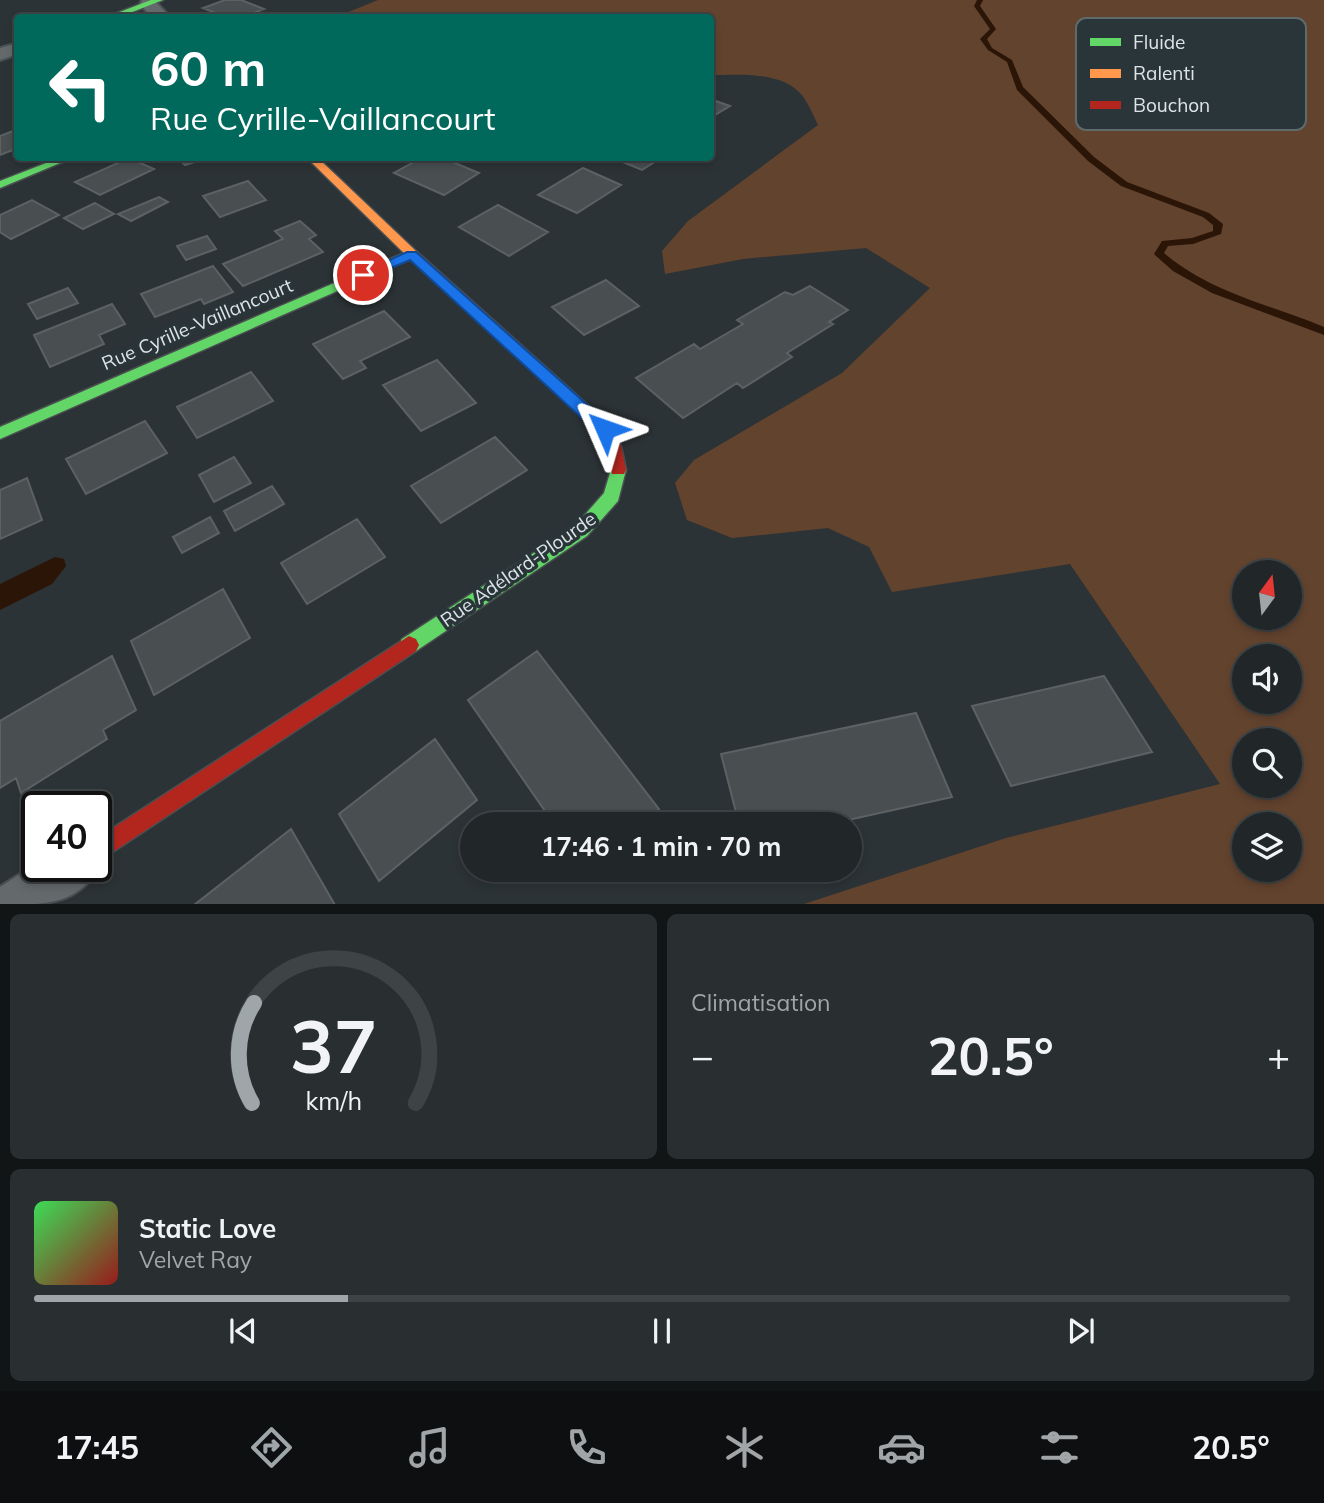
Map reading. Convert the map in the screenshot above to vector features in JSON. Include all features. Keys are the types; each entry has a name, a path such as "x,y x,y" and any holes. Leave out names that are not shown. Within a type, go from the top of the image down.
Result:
{"street":[{"path":"120,14 154,2"},
{"path":"0,185 60,161"},
{"name":"Rue Adélard-Plourde","path":"112,841 581,531 608,505 620,479 618,453 605,429 411,254 315,161"},
{"name":"Rue Cyrille-Vaillancourt","path":"0,433 411,254"},
{"path":"18,904 51,882"}],"shaded area":[{"path":"378,0 1324,0 1324,904 804,904 1006,838 1220,784 1070,564 892,592 869,547 828,528 732,538 687,520 675,483 694,460 842,373 930,288 866,248 743,259 665,274 662,251 688,221 818,125 798,91 779,80 744,75 714,75 714,14 346,13"},
{"path":"55,557 64,559 66,566 52,584 0,610 0,584"}],"building":[{"path":"225,0 241,0 264,9 251,14 218,14 203,8"},
{"path":"714,100 730,106 714,116"},
{"path":"14,131 14,150 0,155 0,136"},
{"path":"122,161 136,161 154,169 100,195 75,182"},
{"path":"181,161 198,161 185,165"},
{"path":"416,161 450,161 479,173 444,195 394,173"},
{"path":"620,161 656,161 642,170"},
{"path":"583,168 621,185 577,213 538,195"},
{"path":"248,181 266,200 220,217 203,196"},
{"path":"159,197 168,202 131,221 118,214"},
{"path":"32,200 59,215 11,239 0,232 0,215"},
{"path":"95,203 114,214 83,229 64,218"},
{"path":"498,205 548,232 509,256 459,227"},
{"path":"300,221 316,235 309,239 323,252 243,286 223,264 283,239 275,231"},
{"path":"207,236 216,249 186,260 177,246"},
{"path":"213,266 233,292 204,304 201,299 155,317 141,294"},
{"path":"606,280 639,306 584,335 552,307"},
{"path":"810,286 848,310 829,322 833,324 787,353 792,357 743,388 737,383 683,418 636,378 694,344 700,349 743,324 737,320 785,292 793,295"},
{"path":"68,288 78,303 37,319 28,304"},
{"path":"112,304 125,324 99,335 104,344 50,367 34,335"},
{"path":"384,311 410,337 360,361 366,368 343,379 313,344"},
{"path":"437,360 476,403 421,431 383,385"},
{"path":"251,372 273,401 197,438 177,407"},
{"path":"145,421 167,453 86,494 66,459"},
{"path":"495,437 527,470 441,523 411,486"},
{"path":"234,457 251,483 214,502 199,475"},
{"path":"27,478 42,520 0,539 0,490"},
{"path":"272,486 284,504 235,531 224,511"},
{"path":"210,517 219,533 182,553 173,537"},
{"path":"357,519 385,557 307,604 281,563"},
{"path":"223,589 250,638 154,695 131,641"},
{"path":"537,651 659,809 656,812 546,812 468,700"},
{"path":"112,656 136,710 103,730 107,739 21,793 16,778 0,788 0,721"},
{"path":"1104,676 1152,752 1011,786 972,706"},
{"path":"916,713 952,797 862,817 862,812 736,812 721,754"},
{"path":"435,739 477,800 379,881 339,814"},
{"path":"291,829 334,904 195,904"}],"waterway":[{"path":"980,0 977,6 993,29 983,39 990,49 1010,61 1020,88 1091,159 1124,184 1206,215 1218,224 1218,232 1193,241 1165,243 1159,254 1176,269 1216,291 1324,331"}],"traffic: fast":[{"path":"119,14 159,0"},
{"path":"0,185 60,161"},
{"path":"0,433 411,254"},
{"path":"409,645 581,531 612,496 618,470"}],"traffic: slow":[{"path":"315,161 413,255"}],"traffic: jam":[{"path":"413,255 605,429 613,446 618,470"},
{"path":"112,841 409,645"}],"route":[{"path":"363,275 411,254 605,429"}]}
